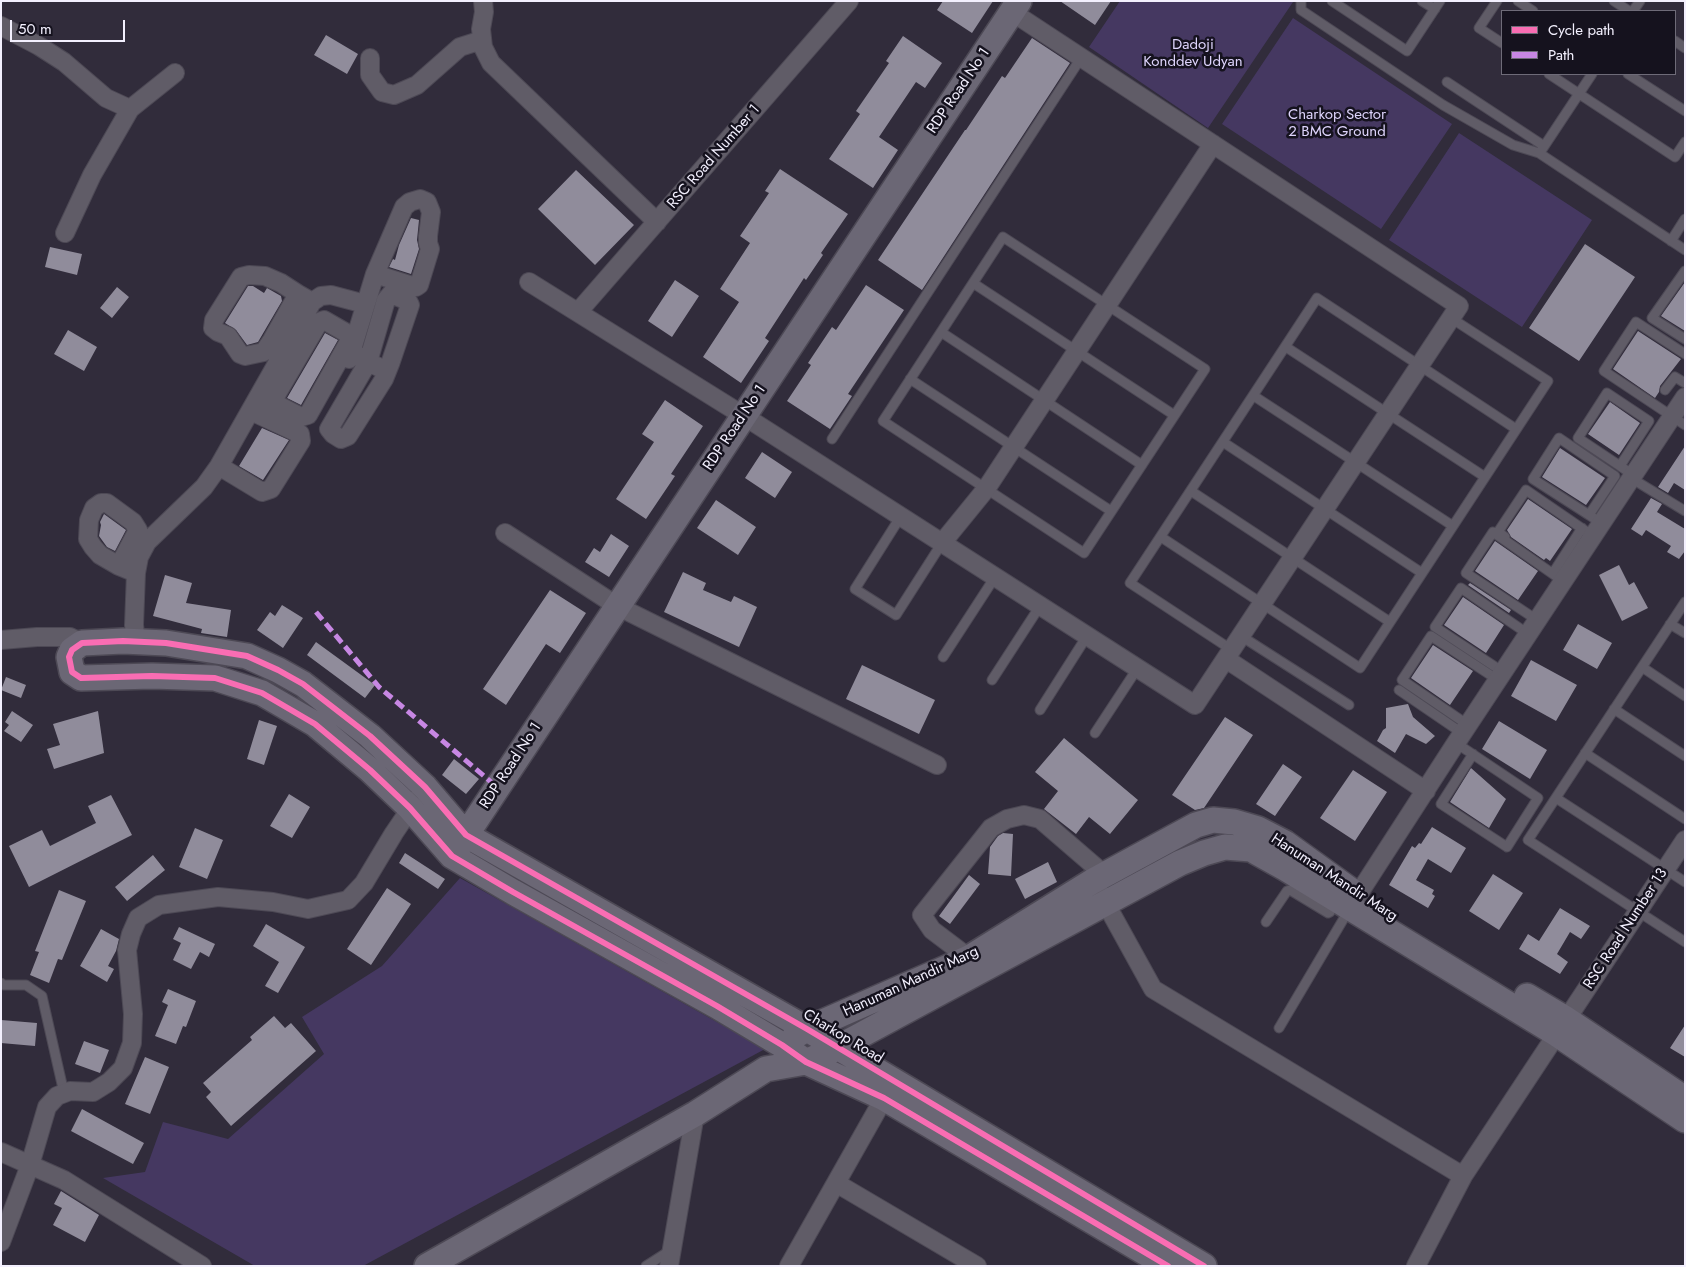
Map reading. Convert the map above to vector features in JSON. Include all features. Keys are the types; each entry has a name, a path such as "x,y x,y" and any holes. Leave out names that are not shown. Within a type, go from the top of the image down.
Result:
{"street":[{"path":"483,1 482,40 483,47 491,63 657,222"},
{"name":"RSC Road Number 1","path":"578,312 849,1"},
{"path":"530,282 901,516 1195,706 1459,306 1082,58 1015,7"},
{"name":"RDP Road No 1","path":"452,856 1015,7"},
{"path":"1,26 64,62 106,98 130,109"},
{"path":"370,58 370,75 382,92 394,95 417,85 460,46 482,40"},
{"path":"65,233 92,175 130,109 175,73"},
{"path":"942,543 986,489 1014,448 1213,144"},
{"path":"375,274 416,287 419,285 430,249 428,236 431,212 428,202 420,199 410,202 404,207 375,274 364,304 350,355 387,371"},
{"path":"305,298 264,352 245,356 240,354 228,336 212,328 214,320 242,277 249,275 265,276 305,298 331,295 364,304"},
{"path":"391,294 408,301 410,305 384,379 348,436 341,439 329,429 368,362 386,300 391,294"},
{"path":"266,398 305,298"},
{"path":"136,642 134,625 136,574 139,557 147,542 204,487 220,466 251,411 266,398 318,322 324,320 350,335 350,340 308,415 301,417 266,398"},
{"path":"427,1266 696,1114 766,1070 806,1062 837,1048 1180,863 1204,853 1225,847 1251,849 1348,901 1426,791 1533,627 1591,525 1628,473 1678,420 1685,397"},
{"path":"220,466 262,492 271,489 301,441 300,434 251,411"},
{"path":"505,533 617,606 937,764"},
{"path":"119,566 136,574"},
{"path":"1,640 70,637 82,643 72,650 69,658 72,672 81,678 152,676 215,678 262,693 314,724 370,770 410,808 452,856 782,1045 806,1062 884,1098 1168,1266"},
{"name":"Charkop Road","path":"82,643 166,643 247,656 278,670 303,684 370,736 425,787 466,835 807,1029 1204,1266"},
{"path":"1233,648 1426,791"},
{"path":"1,1242 30,1165 42,1118 47,1107 57,1096 70,1091 93,1092 109,1082 122,1068 132,1043 133,1014 127,950 138,918 159,905 218,896 273,902 308,909 348,900 364,883 425,787"},
{"path":"968,958 932,930 922,915 990,828 1007,819 1024,814 1040,819 1100,878 1105,903 1153,989 1463,1176"},
{"name":"Hanuman Mandir Marg","path":"782,1045 807,1029 968,958 1100,878 1196,825 1213,820 1258,829 1285,843 1348,901 1685,1099"},
{"name":"RSC Road Number 13","path":"1416,1266 1463,1176 1685,840"},
{"path":"1561,1027 1685,1120"},
{"path":"766,1070 782,1045"},
{"path":"789,1266 884,1098"},
{"path":"670,1258 696,1114"},
{"path":"1,1152 64,1180 202,1266"},
{"path":"836,1183 977,1266"}],"lane":[{"path":"1301,1 1301,10 1443,105 1513,145 1542,150"},
{"path":"1332,1 1407,51 1440,1"},
{"path":"1422,1 1435,9"},
{"path":"1497,1 1479,28 1501,42"},
{"path":"1518,1 1532,10"},
{"path":"1614,1 1629,10"},
{"path":"832,439 1082,58"},
{"path":"1550,75 1675,157 1685,142"},
{"path":"1542,150 1591,75"},
{"path":"1630,75 1685,111"},
{"path":"1446,82 1685,250"},
{"path":"1671,241 1685,219"},
{"path":"1003,237 1205,369 1084,553 883,421 973,283 1003,237"},
{"path":"1685,271 1652,318 1685,339"},
{"path":"973,283 1174,415"},
{"path":"1349,705 1233,648 1130,583 1317,298 1516,429"},
{"path":"1161,537 1360,668 1548,381 1451,318"},
{"path":"1678,420 1604,371 1636,322 1685,354"},
{"path":"940,332 1142,464"},
{"path":"1286,347 1485,477"},
{"path":"1665,390 1675,377 1685,383"},
{"path":"910,379 1111,511"},
{"path":"1628,473 1649,421 1607,393 1578,438 1628,473 1685,511"},
{"path":"1254,396 1452,526"},
{"path":"1559,438 1615,476 1591,525 1533,479 1559,438"},
{"path":"1223,442 1422,573"},
{"path":"1561,576 1498,532 1526,490 1591,525"},
{"path":"1191,491 1390,622"},
{"path":"901,516 855,589 896,615 942,543"},
{"path":"1533,627 1466,573 1493,532 1561,576"},
{"path":"943,657 995,577"},
{"path":"1500,676 1435,626 1461,588 1533,627"},
{"path":"1685,602 1528,840 1685,942"},
{"path":"992,680 1040,606"},
{"path":"1670,624 1685,634"},
{"path":"1040,710 1087,636"},
{"path":"1473,754 1441,804 1507,846 1538,798 1473,754 1462,734 1402,680 1431,636 1500,676"},
{"path":"1642,667 1685,696"},
{"path":"1095,733 1137,669"},
{"path":"1399,690 1462,734"},
{"path":"1614,709 1685,756"},
{"path":"1585,753 1685,818"},
{"path":"1556,798 1685,882"},
{"path":"1266,922 1287,890 1328,913 1348,901"},
{"path":"1279,1028 1348,901"},
{"path":"1,983 3,985 26,985 42,996 64,1093"},
{"path":"646,1266 670,1258"}],"green space":[{"name":"Dadoji Konddev Udyan","path":"1120,1 1293,2 1208,128 1089,47"},
{"name":"Charkop Sector 2 BMC Ground","path":"1293,18 1452,124 1381,229 1222,124"},
{"path":"1459,133 1592,220 1522,327 1389,240"},
{"path":"460,878 765,1049 363,1266 255,1266 103,1178 145,1172 163,1122 228,1139 324,1054 302,1017 382,966"}],"building":[{"path":"943,1 993,1 972,33 937,10"},
{"path":"1060,1 1111,1 1095,25"},
{"path":"326,35 358,54 347,74 314,55"},
{"path":"903,36 942,63 925,88 916,82 879,137 898,150 873,188 829,159 860,114 856,111 889,63 886,61"},
{"path":"1032,38 1070,63 922,290 878,260 1002,76 1005,78"},
{"path":"780,169 848,214 821,253 823,255 806,280 804,278 765,338 769,341 741,383 703,357 739,302 720,289 750,243 740,236 769,193 765,191"},
{"path":"576,170 634,225 595,265 538,209"},
{"path":"411,218 419,220 417,240 419,249 411,274 389,267 393,259 395,260 399,245"},
{"path":"1585,244 1635,277 1579,361 1529,328"},
{"path":"50,247 82,254 77,275 45,267"},
{"path":"675,280 699,296 672,337 648,321"},
{"path":"1685,282 1685,331 1661,316"},
{"path":"866,285 904,310 848,394 852,396 830,429 787,401 811,365 808,363 832,327 836,330"},
{"path":"248,286 253,286 264,293 267,288 281,296 282,301 258,342 247,345 236,330 225,323"},
{"path":"117,287 129,297 112,318 100,308"},
{"path":"68,330 97,347 84,371 54,354"},
{"path":"1638,331 1681,359 1660,386 1655,398 1613,369"},
{"path":"325,333 338,340 301,405 287,398"},
{"path":"665,400 703,426 671,474 675,476 646,519 616,499 654,442 642,434"},
{"path":"1610,402 1640,423 1619,455 1588,434"},
{"path":"262,428 289,440 263,480 239,466"},
{"path":"1685,446 1685,490 1674,483 1668,493 1658,487"},
{"path":"1560,448 1605,478 1586,505 1542,477"},
{"path":"762,452 792,472 775,498 745,478"},
{"path":"1651,498 1662,504 1657,512 1685,529 1685,551 1679,559 1667,552 1671,546 1646,530 1642,536 1631,529"},
{"path":"1528,499 1572,529 1550,561 1546,558 1544,560 1511,537 1507,530"},
{"path":"716,500 756,527 738,555 697,528"},
{"path":"104,514 126,530 115,551 107,547 99,536 100,522"},
{"path":"611,534 629,546 609,577 585,562 594,548 600,552"},
{"path":"1495,541 1538,571 1518,600 1475,571"},
{"path":"1619,565 1629,585 1634,582 1648,608 1622,621 1599,575"},
{"path":"683,572 706,583 703,590 731,602 734,596 757,607 739,647 664,612"},
{"path":"165,575 192,583 186,603 231,610 227,637 201,633 202,629 153,616"},
{"path":"1470,583 1511,610 1509,613 1468,585"},
{"path":"550,590 586,613 560,653 546,644 506,705 483,689"},
{"path":"1463,597 1504,625 1486,653 1444,625"},
{"path":"282,605 303,618 283,648 257,630 270,612 275,616"},
{"path":"1578,624 1612,643 1597,669 1563,650"},
{"path":"316,642 375,685 365,698 307,655"},
{"path":"1433,645 1473,671 1450,705 1411,678"},
{"path":"1531,660 1577,685 1556,721 1511,696"},
{"path":"862,665 935,700 919,734 846,699"},
{"path":"6,677 26,685 21,698 1,690"},
{"path":"1408,704 1413,717 1435,736 1426,744 1406,734 1395,753 1377,741 1386,728 1386,708"},
{"path":"12,711 33,725 21,742 4,731 9,725 5,722"},
{"path":"98,711 104,753 54,769 47,749 60,745 53,724"},
{"path":"1225,717 1253,735 1204,808 1195,810 1172,795"},
{"path":"259,720 277,726 264,765 247,759"},
{"path":"1499,721 1547,750 1530,779 1482,749"},
{"path":"1064,738 1138,800 1110,834 1089,817 1076,834 1044,809 1058,791 1035,772"},
{"path":"454,759 479,779 466,794 442,775"},
{"path":"1283,764 1302,777 1275,816 1256,804"},
{"path":"1471,768 1506,799 1489,828 1450,802"},
{"path":"1353,770 1387,792 1355,841 1320,818"},
{"path":"289,794 310,807 292,838 270,826"},
{"path":"111,795 132,835 29,887 9,846 42,830 50,846 96,823 88,806"},
{"path":"1432,827 1466,848 1451,873 1428,859 1416,880 1434,890 1432,894 1435,896 1428,908 1389,885 1412,846 1415,848 1419,843 1421,844"},
{"path":"195,828 223,840 207,879 179,867"},
{"path":"1003,833 1013,834 1011,876 988,874 990,847 998,836"},
{"path":"405,853 445,879 438,889 399,863"},
{"path":"153,855 165,870 127,901 115,887"},
{"path":"1048,862 1057,882 1025,899 1015,879"},
{"path":"1493,874 1523,893 1499,930 1469,911"},
{"path":"969,875 980,884 950,924 939,916"},
{"path":"387,888 411,904 371,965 347,949"},
{"path":"59,890 86,901 62,960 58,959 49,983 30,975 39,952 35,951"},
{"path":"1560,908 1590,926 1581,939 1570,932 1557,954 1568,962 1560,974 1519,949 1528,934 1539,941"},
{"path":"266,924 305,947 278,993 265,986 279,962 253,946"},
{"path":"179,927 215,944 209,957 200,952 191,969 173,960 181,943 173,939"},
{"path":"101,929 119,939 116,951 108,966 114,969 107,982 80,966"},
{"path":"168,989 196,1001 186,1027 183,1026 176,1044 155,1036 168,1005 162,1002"},
{"path":"274,1016 285,1028 291,1023 316,1051 231,1126 206,1097 211,1092 203,1083 252,1040 250,1037"},
{"path":"1,1020 37,1023 35,1046 1,1043"},
{"path":"1685,1025 1685,1057 1670,1048"},
{"path":"84,1041 109,1050 100,1073 75,1064"},
{"path":"145,1057 169,1067 150,1114 125,1104"},
{"path":"82,1109 144,1143 133,1164 71,1131"},
{"path":"61,1191 99,1215 85,1242 53,1225 62,1208 54,1204"}],"marked path":[{"path":"316,612 379,687 497,787"}],"cycle path":[{"path":"1168,1266 884,1098 806,1062 782,1045 717,1006 452,856 410,808 370,770 315,724 262,693 215,678 152,676 81,678 72,672 69,657 72,650 82,643 123,641 166,643 247,656 278,670 303,684 370,736 425,787 466,835 807,1029 1204,1266"}]}
